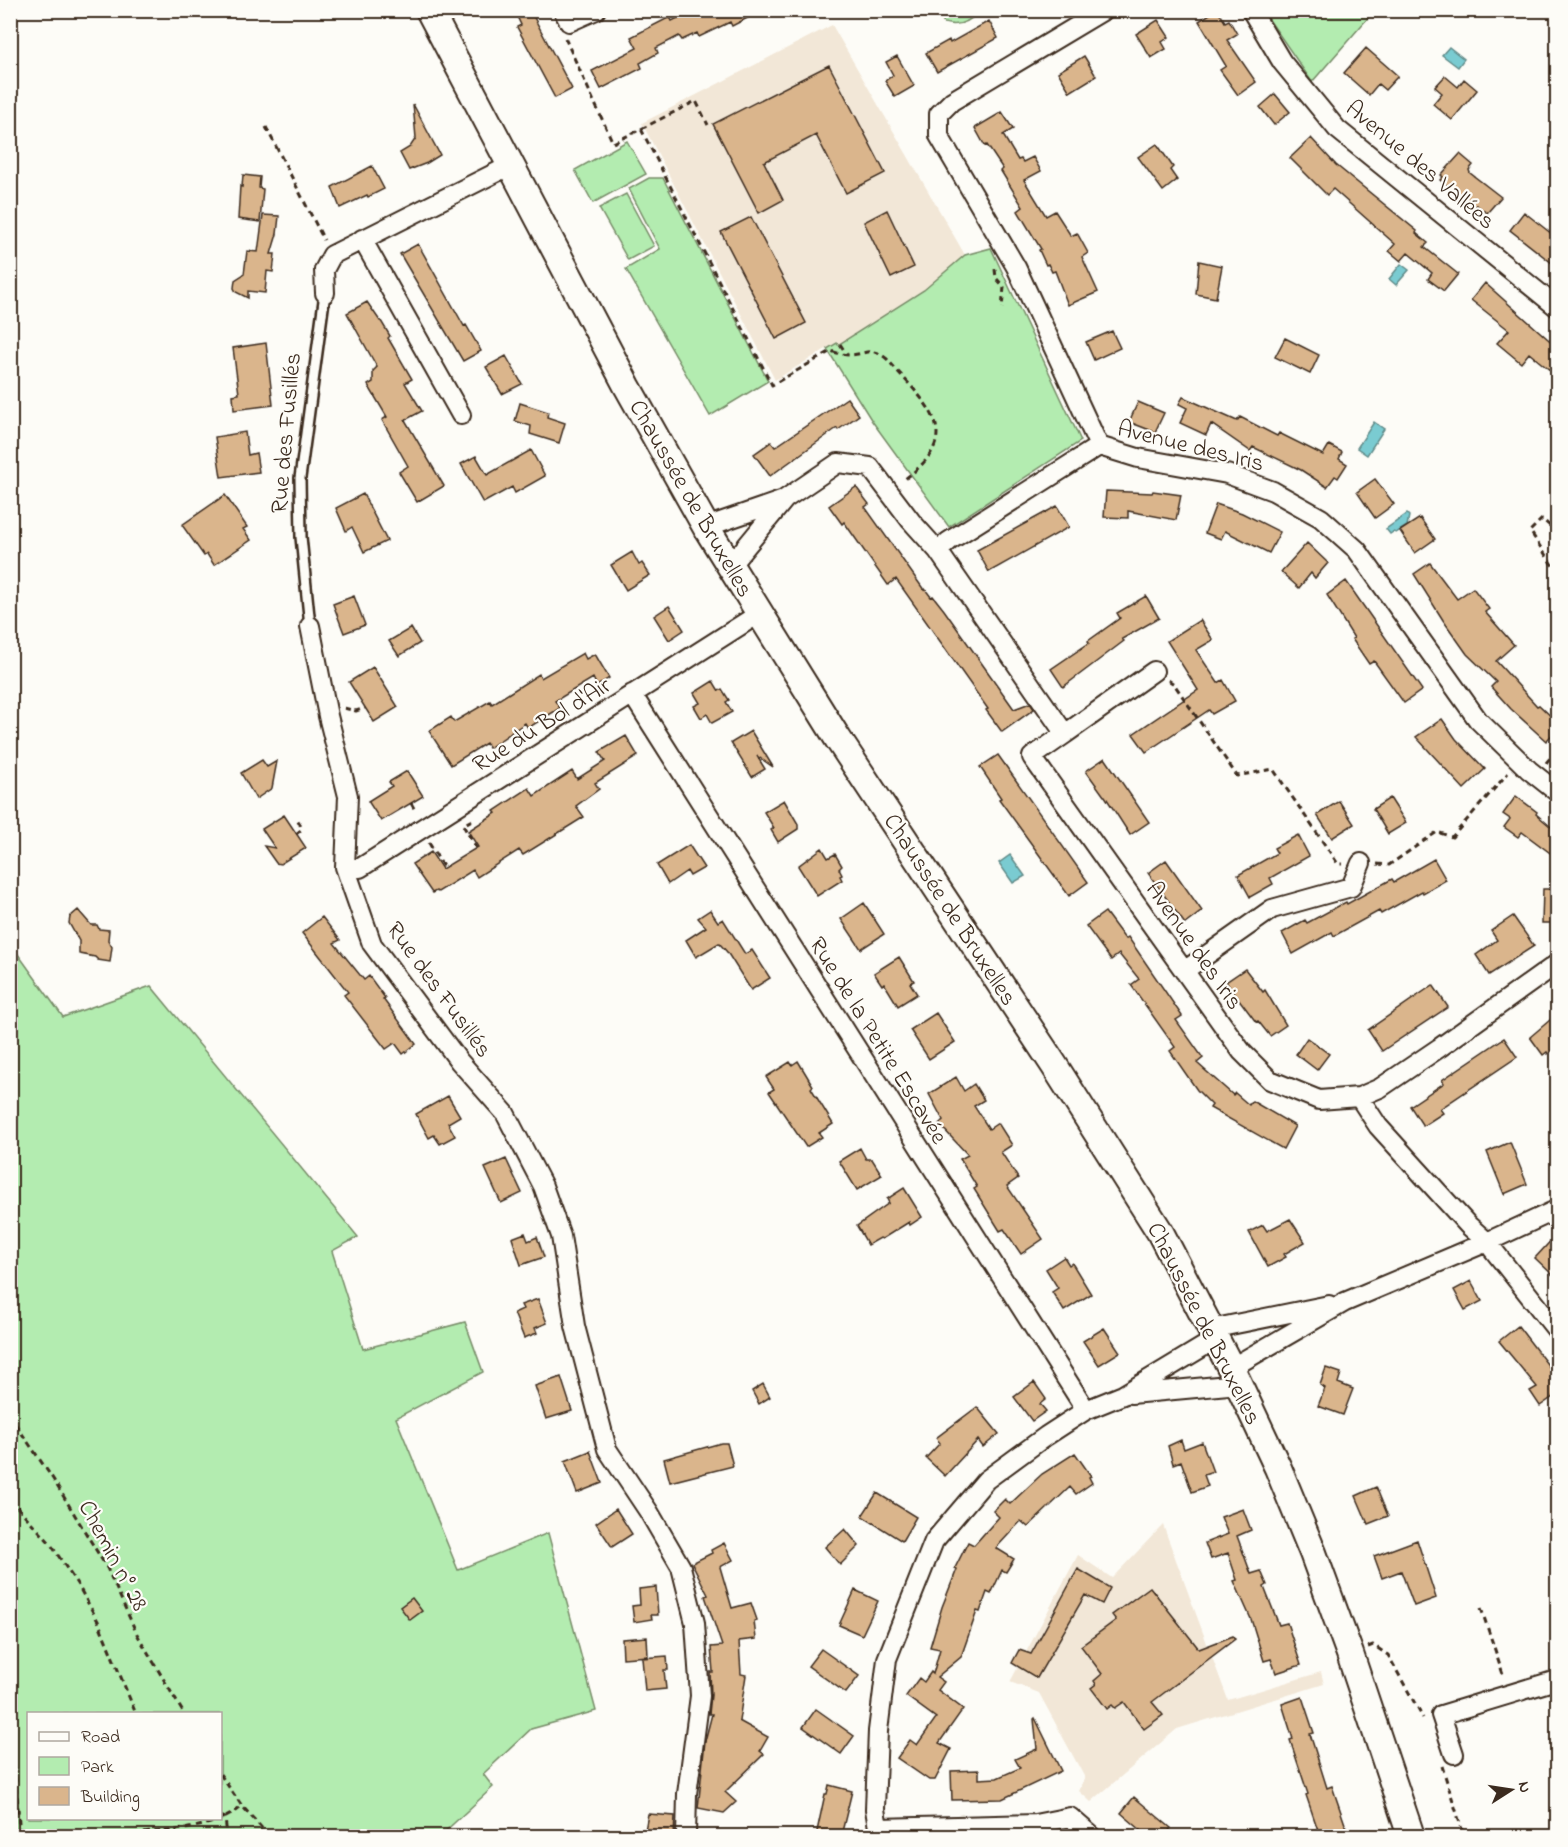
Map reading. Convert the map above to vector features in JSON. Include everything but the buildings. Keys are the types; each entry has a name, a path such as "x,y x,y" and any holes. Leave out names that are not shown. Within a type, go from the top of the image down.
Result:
{"main road":[{"name":"Chaussée de Bruxelles","path":"429,10 509,166 627,386 706,527 838,739 1054,1065 1160,1232 1214,1334 1278,1467 1313,1553 1352,1661 1411,1836"}],"street":[{"path":"566,16 596,10"},
{"name":"Avenue des Iris","path":"1104,10 952,100 939,114 939,136 1016,267 1099,446 1138,458 1227,474 1274,491 1321,518 1357,550 1478,720 1519,761 1557,793"},
{"name":"Avenue des Vallées","path":"1251,10 1282,62 1337,129 1557,308"},
{"path":"332,255 509,166"},
{"path":"362,239 461,415"},
{"name":"Rue des Fusillés","path":"325,293 324,270 332,255"},
{"path":"938,551 1099,446"},
{"path":"706,527 786,499 838,463 870,467 911,521 938,551 1065,734 1154,671"},
{"path":"730,566 786,499"},
{"name":"Rue du Bol d'Air","path":"345,867 360,867 760,613"},
{"name":"Rue des Fusillés","path":"310,626 328,716 348,796 345,867 372,944 459,1061 505,1113 543,1186 561,1236 575,1326 607,1449 649,1512 681,1568 695,1623 700,1696 687,1794 686,1836"},
{"name":"Rue de la Petite Escavée","path":"632,694 1086,1410"},
{"name":"Avenue des Iris","path":"1065,734 1032,757 1242,1052 1270,1080 1319,1100 1359,1097 1380,1088 1429,1055 1557,963"},
{"path":"1184,971 1272,909 1352,887 1360,863"},
{"path":"1359,1097 1378,1126 1468,1225 1487,1242 1557,1332"},
{"path":"1092,1836 1070,1817 1035,1824 876,1832 878,1731 887,1659 934,1541 986,1480 1086,1410 1123,1395 1214,1334 1345,1302 1487,1242 1557,1209"},
{"path":"1123,1395 1235,1376 1345,1302"},
{"path":"1447,1758 1441,1715 1552,1681 1557,1682"}],"lane":[{"name":"Rue des Fusillés","path":"310,626 300,537 300,478 325,293"}],"path":[{"path":"566,16 564,36 613,143 696,101 708,124"},
{"path":"266,127 332,255"},
{"path":"641,129 772,385 831,351 847,355 867,351 878,352 887,359 934,414 938,434 931,456 919,469 888,491"},
{"path":"840,344 847,355"},
{"path":"1557,533 1542,519 1530,531 1557,573"},
{"path":"1154,671 1174,684 1237,776 1273,769 1338,864 1389,865 1437,832 1452,837 1519,761"},
{"path":"337,704 342,708 356,711 365,708"},
{"path":"296,834 301,830 297,819"},
{"path":"472,820 463,825 476,848"},
{"path":"420,829 444,868 442,869"},
{"name":"Chemin n° 28","path":"10,1416 53,1479 107,1568 137,1634 183,1712"},
{"path":"10,1498 50,1543 79,1587 98,1621 136,1712"},
{"path":"1480,1608 1510,1694"},
{"path":"1388,1655 1426,1724"},
{"path":"10,1702 20,1836"},
{"path":"1447,1758 1464,1836"},
{"path":"222,1777 242,1806 269,1836"},
{"path":"227,1836 223,1817 235,1814 242,1806"},
{"path":"134,1836 144,1832 176,1830 212,1820"}],"shaded area":[{"path":"832,25 965,255 924,290 838,345 836,343 775,380 642,123"},
{"path":"1163,1525 1228,1700 1321,1672 1324,1684 1177,1729 1091,1802 1079,1791 1085,1778 1039,1693 1010,1682 1078,1555 1112,1578"}],"green space":[{"path":"938,11 979,11 968,21 954,24 944,23"},
{"path":"1263,11 1374,11 1312,82"},
{"path":"627,141 646,174 593,203 575,170"},
{"path":"649,178 663,178 768,381 710,416 626,269 660,249 629,189"},
{"path":"626,194 654,246 628,260 599,208"},
{"path":"991,248 1081,441 949,527 872,421 827,349 837,343 838,345 924,290 965,255"},
{"path":"10,943 63,1017 151,986 358,1237 332,1251 363,1349 465,1322 483,1372 396,1418 458,1570 548,1533 596,1711 531,1729 483,1774 493,1787 440,1836 11,1836"}],"water":[{"path":"1449,47 1464,59 1458,67 1442,55"},
{"path":"1401,264 1409,270 1396,285 1389,279"},
{"path":"1374,422 1384,429 1367,455 1357,448"},
{"path":"1407,514 1409,516 1407,526 1390,534 1386,529"},
{"path":"1010,855 1025,876 1013,883 999,863"}]}
